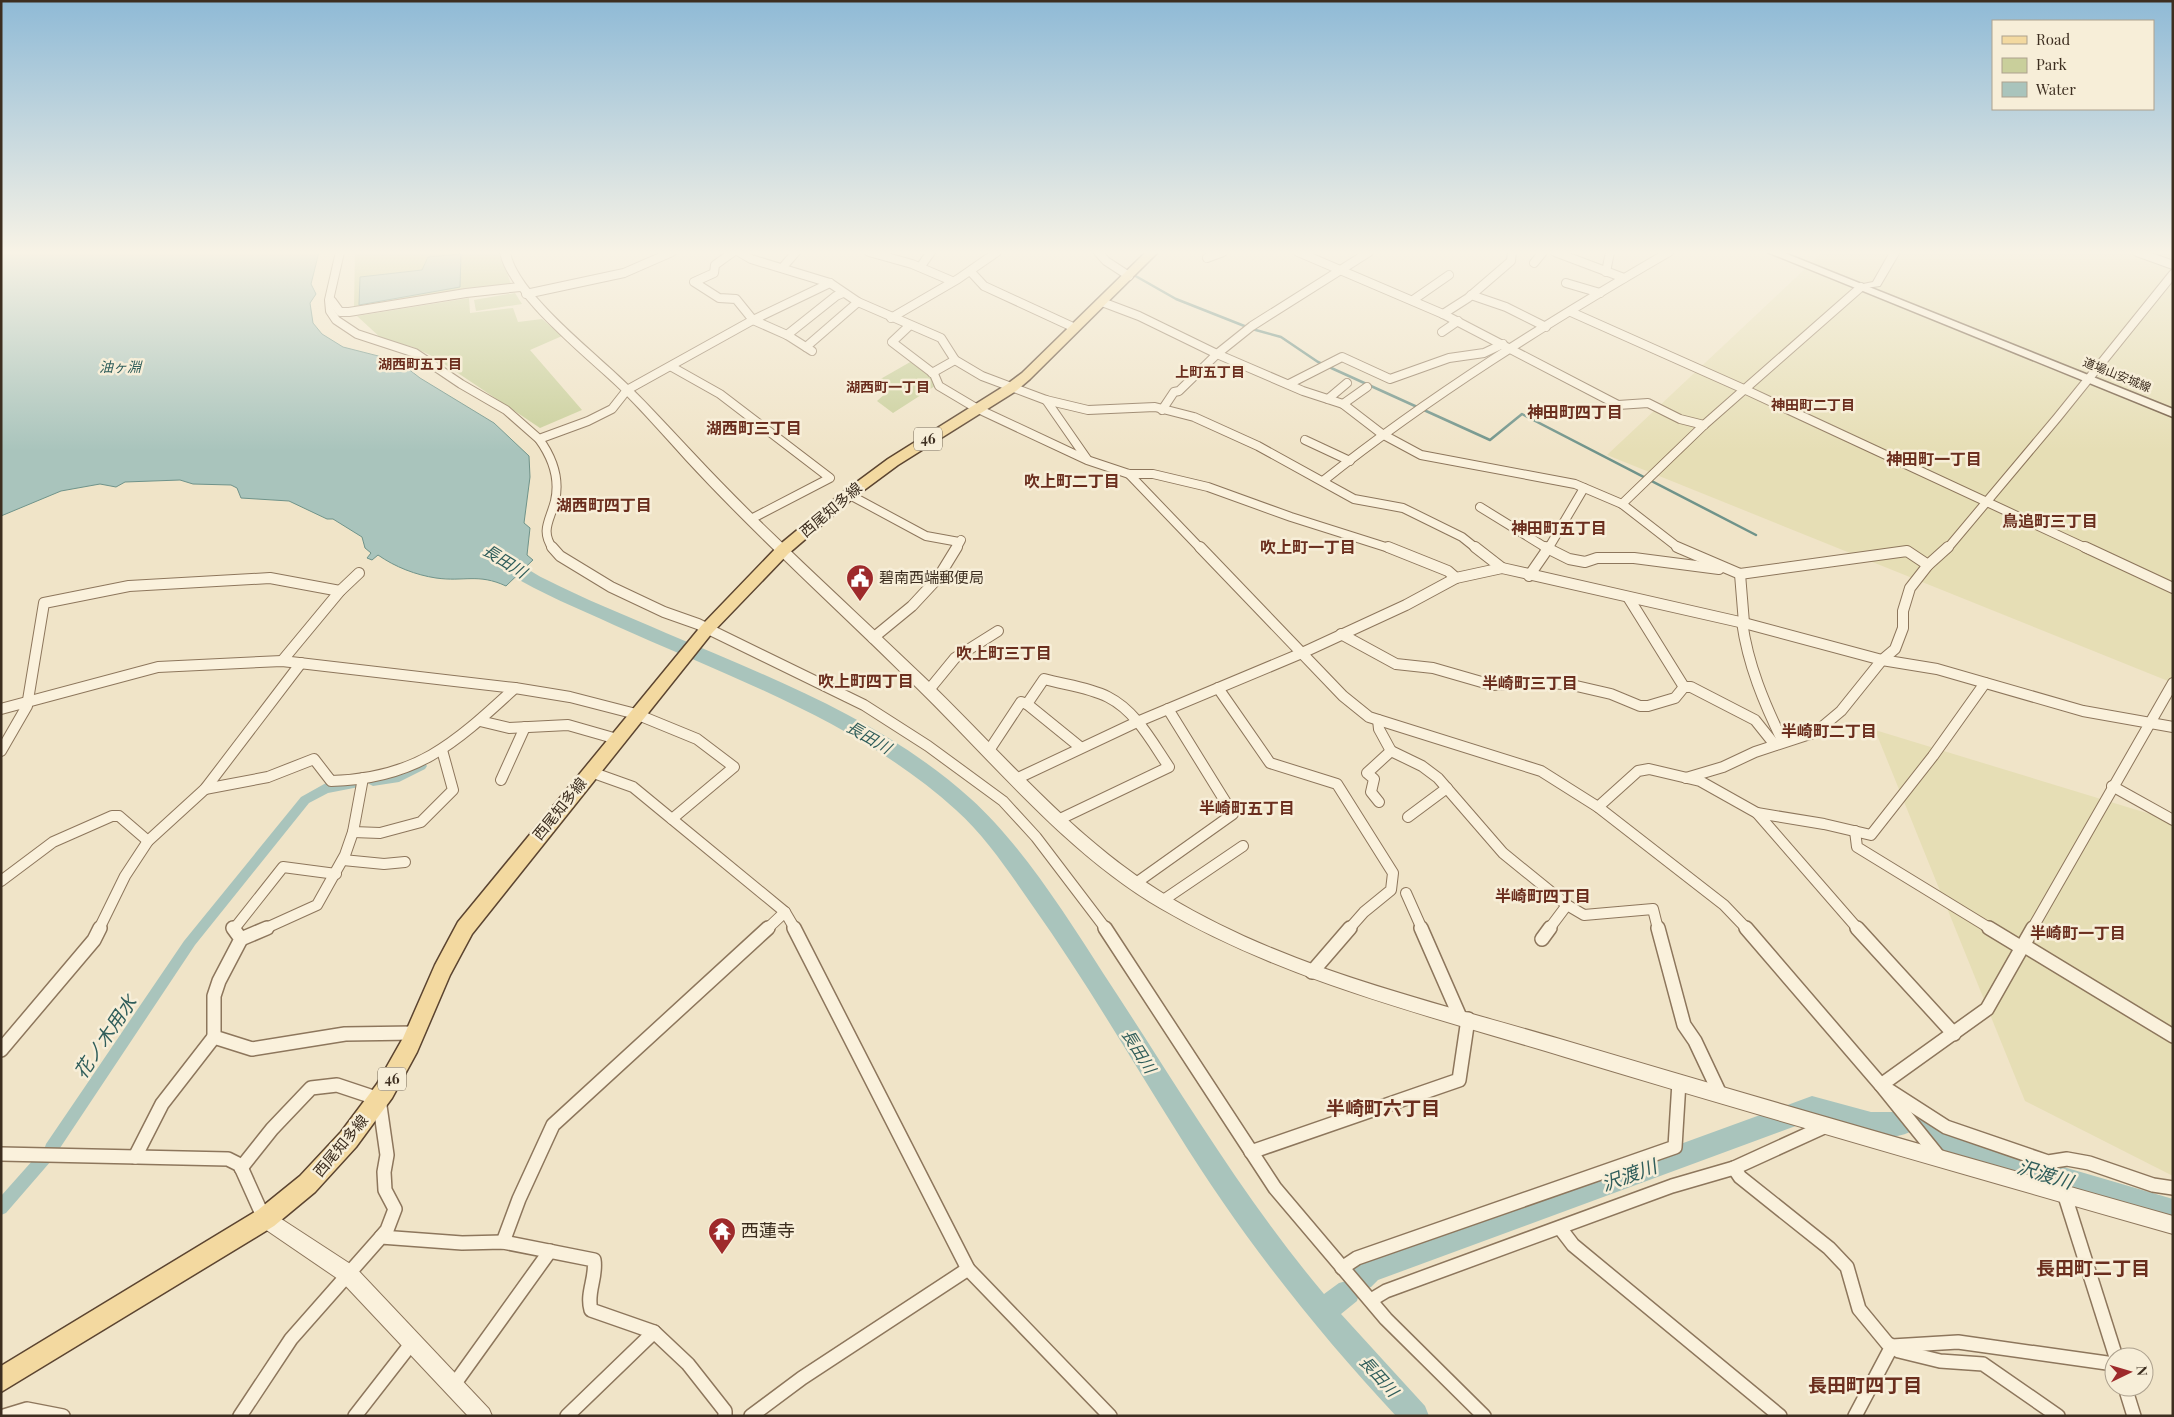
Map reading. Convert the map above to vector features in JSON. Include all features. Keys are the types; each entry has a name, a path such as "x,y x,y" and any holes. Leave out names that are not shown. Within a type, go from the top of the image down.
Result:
{"main road":[{"name":"西尾知多線","path":"1,1380 266,1218 296,1197 309,1184 379,1099 397,1071 445,961 465,928 636,714 707,629 783,550 848,494 976,408 1011,388 1085,318"},
{"name":"道場山安城線","path":"1938,318 2173,413"}],"street":[{"path":"336,318 345,328 382,343 398,346 415,353 461,384 506,410 539,438 550,454 556,480 555,500 546,528 552,547 560,556 611,587 664,612 707,629 836,690 885,717 976,779 1003,801 1036,837 1095,912 1276,1188 1371,1300 1427,1361 1484,1416"},
{"path":"551,318 627,390 783,550 1058,820 1136,883 1162,901 1240,943 1312,972 1804,1120 2064,1193 2173,1226"},
{"path":"539,438 588,421 612,409 627,390 672,367 757,318"},
{"path":"787,334 807,318"},
{"path":"753,320 787,334 809,349 841,318"},
{"path":"891,318 942,338 955,360 982,376 1046,400 1088,410 1155,407 1182,413 1210,424 1258,446 1362,502 1403,508 1420,515 1462,537 1502,568 1529,576 1743,622 1882,660 1937,669 2083,711 2173,727"},
{"path":"1054,318 1075,328"},
{"path":"1143,318 1217,354 1343,404 1382,434 1421,454 1575,484 1622,504 1676,547 1736,572"},
{"path":"1162,410 1174,392 1179,391 1217,354 1264,318"},
{"path":"1452,318 1512,348 1555,374 1618,405 1648,403 1680,419 1704,425"},
{"path":"1528,318 1546,327"},
{"path":"1323,481 1350,462 1382,434 1561,318"},
{"path":"1585,318 1746,390 2173,588"},
{"path":"1622,504 1704,425 1826,318"},
{"path":"1686,778 1816,732 1841,711 1882,660 1895,649 1903,628 1903,611 1910,588 1928,565 1950,546 2057,418 2087,378 2137,318"},
{"path":"1442,332 1458,321"},
{"path":"909,326 892,342 932,373 938,386 976,408 1087,460 1129,474 1152,474 1208,487 1291,517 1390,548 1448,571 1456,578"},
{"path":"1289,384 1342,357 1390,379 1449,358 1484,353 1503,344"},
{"path":"932,373 955,360"},
{"path":"672,367 720,394 830,478 752,519"},
{"path":"1328,399 1347,383"},
{"path":"1343,404 1367,387"},
{"path":"1046,400 1087,460"},
{"path":"1305,440 1350,462"},
{"path":"1129,474 1343,696 1370,716 1535,768 1598,807 1729,910 1881,1084 1940,1158"},
{"path":"1529,576 1548,549 1584,488"},
{"path":"848,494 878,512 926,536 960,541 938,578 912,606 873,638"},
{"path":"1480,507 1548,549 1569,559 1585,562 1597,558 1634,558 1736,572 1907,551 1928,565"},
{"path":"1016,779 1080,747 1302,653 1313,646 1406,605 1456,578 1502,568"},
{"path":"1736,572 1744,643 1764,706 1779,744"},
{"path":"282,661 340,591 359,573"},
{"path":"1,750 28,702 44,603 128,586 270,578 340,591"},
{"path":"1628,597 1684,686 1691,687 1755,720 1779,744"},
{"path":"928,691 955,658 998,631"},
{"path":"1341,634 1396,664 1433,668 1492,685 1543,682 1572,685 1611,694 1640,706 1648,706 1675,698 1684,686"},
{"path":"1,709 158,667 282,661 515,688 570,697 636,714 697,739 734,767 733,770 672,819"},
{"path":"1,1050 94,940 125,876 148,841 205,789 301,663"},
{"path":"1027,704 1044,679 1107,696 1118,703 1137,722 1169,767 1058,820"},
{"path":"1598,807 1638,771 1650,769 1700,781 1757,813 1870,835 1933,756 1985,682"},
{"path":"1881,1084 1954,1034 1986,1009 2112,786 2173,683"},
{"path":"205,789 268,777 314,759 331,781 399,773 442,750 480,721 515,688"},
{"path":"1218,688 1270,763 1337,784 1393,874 1391,890 1364,912 1312,972"},
{"path":"988,752 1021,702 1027,704 1080,747"},
{"path":"1136,883 1230,818 1233,814 1168,709"},
{"path":"1378,720 1379,729 1391,751 1422,766 1447,788 1503,853 1567,905 1584,915 1653,908 1684,1025 1695,1041 1720,1094"},
{"path":"480,721 509,728 568,725 617,739"},
{"path":"501,780 525,727"},
{"path":"353,832 380,833 421,822 453,790 442,750"},
{"path":"1379,802 1371,792 1374,779 1367,773 1391,751"},
{"path":"591,772 633,787 785,912 791,920 968,1269 1110,1416"},
{"path":"135,1156 162,1104 214,1037 214,996 219,981 241,940 317,905 336,874 353,832 363,778"},
{"path":"2112,786 2173,820"},
{"path":"1408,817 1447,788"},
{"path":"1757,813 1878,953 1954,1034"},
{"path":"1,881 53,842 112,816 119,816 148,841"},
{"path":"1855,831 1857,848 2173,1036"},
{"path":"1162,901 1243,846"},
{"path":"343,860 384,864 405,862"},
{"path":"241,940 233,928 283,867 336,874"},
{"path":"1251,1152 1459,1080 1464,1018 1406,893"},
{"path":"1542,939 1567,905"},
{"path":"503,1242 518,1199 552,1125 785,912"},
{"path":"214,1037 252,1048 345,1034 415,1033"},
{"path":"1342,1268 1357,1258 1675,1147 1679,1082"},
{"path":"1881,1084 1946,1127 2048,1162 2067,1159 2088,1163 2153,1185 2173,1188"},
{"path":"240,1416 291,1339 388,1230 395,1209 385,1190 387,1155 382,1108 379,1099 337,1085 311,1088 272,1129 241,1168"},
{"path":"1371,1300 1395,1288 1672,1186 1734,1168 1826,1126"},
{"path":"1,1154 135,1156 228,1160 241,1168 262,1214 348,1274 482,1416"},
{"path":"1734,1168 1740,1177 1829,1248 1847,1267 1859,1309 1892,1346 1899,1351 1940,1361 1983,1364 2058,1416"},
{"path":"2064,1193 2113,1347"},
{"path":"1560,1228 1573,1245 1780,1416"},
{"path":"381,1237 462,1243 503,1242 594,1260 596,1266 589,1298 591,1310 654,1332 688,1364 724,1411 724,1416"},
{"path":"453,1386 550,1251"},
{"path":"751,1416 802,1378 968,1269"},
{"path":"568,1416 654,1332"},
{"path":"1892,1346 1958,1342 2104,1363"},
{"path":"355,1416 412,1344"},
{"path":"1855,1416 1892,1346"},
{"path":"2128,1397 2134,1416"},
{"path":"4,1416 15,1411 31,1408 63,1416"}],"shaded area":[{"path":"1753,318 2173,318 2173,683 1607,455"},
{"path":"1875,730 2173,821 2173,1176 2025,1101"}],"green space":[{"path":"359,318 517,318 518,322 542,319 562,336 530,350 582,410 540,428 434,357 413,347 382,339"},
{"path":"912,361 931,375 935,386 893,413 877,401 886,393 870,385"}],"water":[{"name":"油ヶ淵","path":"1,318 312,318 313,323 322,334 343,347 398,361 420,378 494,423 529,456 530,477 524,523 530,528 527,555 533,560 506,586 479,579 428,577 399,567 378,555 372,560 367,558 371,553 365,548 362,537 333,519 327,519 289,501 241,498 237,488 231,485 193,484 180,480 125,482 116,487 100,484 61,491 1,516"}],"waterway":[{"path":"1224,318 1252,329 1281,337 1318,362 1490,440 1522,414 1756,535"},
{"name":"長田川","path":"500,560 512,569 553,590 747,675 838,719 923,771 962,803 1001,846 1059,925 1231,1193 1280,1260 1322,1312"},
{"name":"花ノ木用水","path":"373,781 399,777 421,766"},
{"name":"花ノ木用水","path":"193,940 305,800 326,788 355,784"},
{"name":"花ノ木用水","path":"51,1149 189,945"},
{"name":"沢渡川","path":"1362,1278 1370,1270 1812,1108 1871,1124 1901,1124"},
{"name":"沢渡川","path":"1920,1128 1968,1151 2173,1212"},
{"name":"花ノ木用水","path":"1,1208 46,1156"},
{"name":"沢渡川","path":"1322,1312 1348,1292"},
{"name":"長田川","path":"1322,1312 1415,1416"}],"place":[{"name":"碧南西端郵便局","path":"860,602"},
{"name":"西蓮寺","path":"722,1255"}],"district":[{"name":"湖西町五丁目","path":"420,364"},
{"name":"上町五丁目","path":"1210,372"},
{"name":"湖西町一丁目","path":"888,387"},
{"name":"神田町二丁目","path":"1813,405"},
{"name":"神田町四丁目","path":"1575,412"},
{"name":"湖西町三丁目","path":"754,428"},
{"name":"神田町一丁目","path":"1934,459"},
{"name":"吹上町二丁目","path":"1072,481"},
{"name":"湖西町四丁目","path":"604,505"},
{"name":"鳥追町三丁目","path":"2050,521"},
{"name":"神田町五丁目","path":"1559,528"},
{"name":"吹上町一丁目","path":"1308,547"},
{"name":"吹上町三丁目","path":"1004,653"},
{"name":"吹上町四丁目","path":"866,681"},
{"name":"半崎町三丁目","path":"1530,683"},
{"name":"半崎町二丁目","path":"1829,731"},
{"name":"半崎町五丁目","path":"1247,808"},
{"name":"半崎町四丁目","path":"1543,896"},
{"name":"半崎町一丁目","path":"2078,933"},
{"name":"半崎町六丁目","path":"1383,1108"},
{"name":"長田町二丁目","path":"2093,1268"},
{"name":"長田町四丁目","path":"1865,1385"}]}
